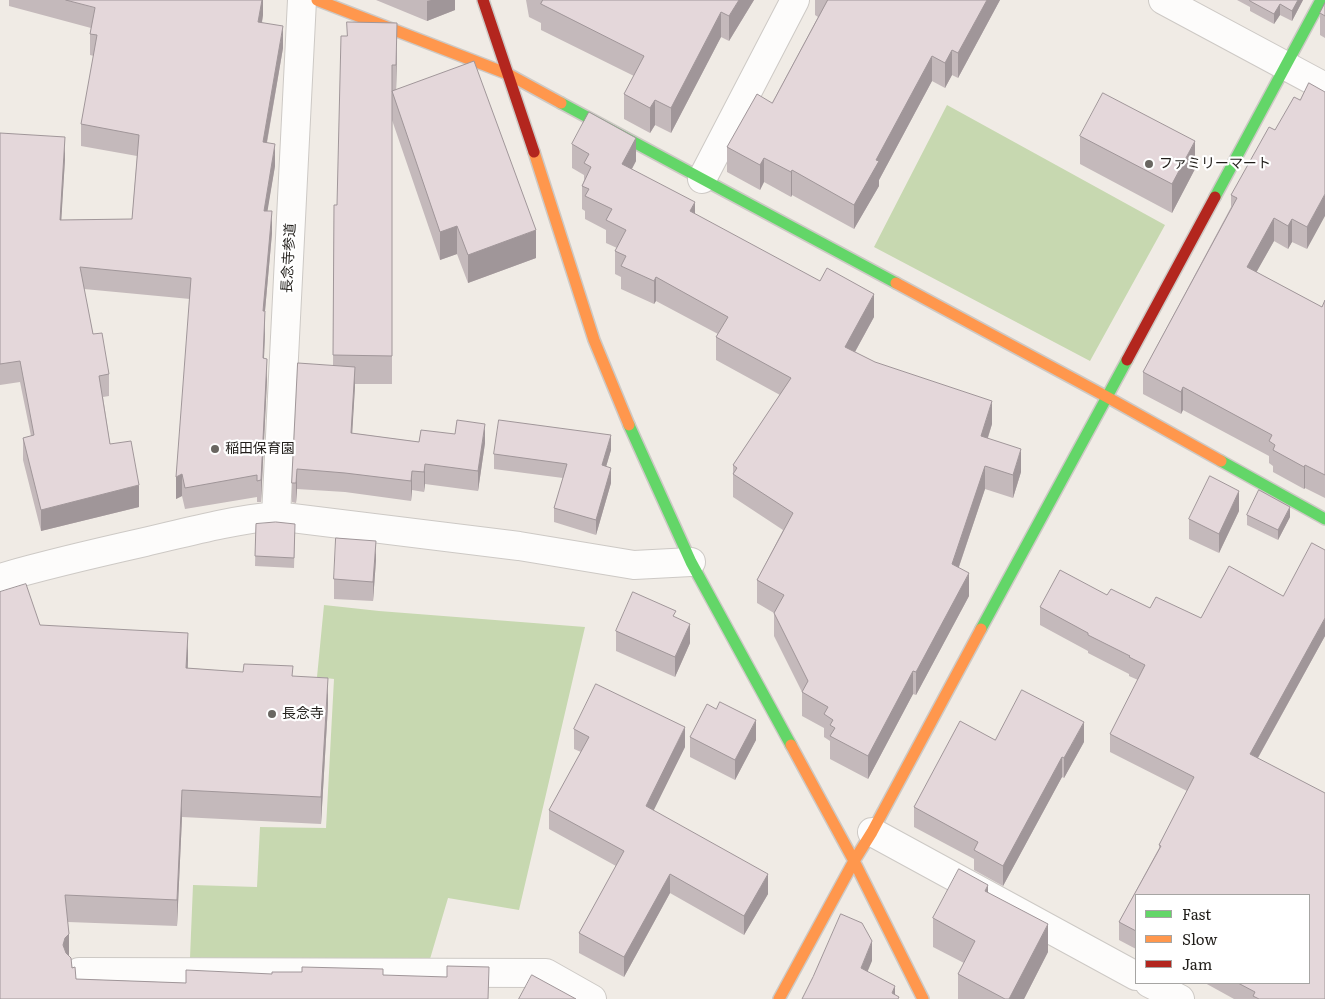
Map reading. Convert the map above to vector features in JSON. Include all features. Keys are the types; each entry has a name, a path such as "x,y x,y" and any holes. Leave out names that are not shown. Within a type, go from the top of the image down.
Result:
{"street":[{"name":"長念寺参道","path":"276,516 302,0"},
{"path":"317,0 508,74 1107,398 1325,519"},
{"path":"483,0 594,340 639,448 692,562 854,861 923,999"},
{"path":"702,179 795,0"},
{"path":"1163,0 1325,87"},
{"path":"779,999 854,861 872,832 1321,0"},
{"path":"0,578 37,567 183,533 250,519 276,516 519,546 634,565 692,562"},
{"path":"872,832 1135,975"},
{"path":"78,972 546,974 592,999"},
{"path":"1151,984 1180,999"}],"green space":[{"path":"947,105 1165,225 1090,361 874,247"},
{"path":"324,605 585,627 519,910 448,898 430,959 190,958 193,885 257,887 260,827 326,828 334,679 317,677"}],"building":[{"path":"66,0 262,0 258,22 283,26 263,142 275,144 264,211 272,211 263,311 265,311 263,358 267,359 261,480 257,481 257,475 185,488 182,474 176,477 191,278 80,267 93,334 102,333 109,374 99,376 110,444 131,441 139,485 41,510 23,438 34,435 20,361 0,364 0,133 65,137 60,220 132,219 139,135 81,124 97,35 90,34 95,8"},
{"path":"543,0 739,0 729,16 721,12 671,108 655,100 650,108 624,94 644,56 541,4"},
{"path":"828,0 987,0 958,53 952,50 945,63 932,56 876,160 879,161 854,205 792,170 791,172 764,158 760,165 727,147 757,94 772,103"},
{"path":"1250,0 1298,0 1292,11 1280,4 1274,14"},
{"path":"1325,3 1325,16 1320,13"},
{"path":"347,22 397,23 396,65 392,65 392,356 333,355 334,205 337,205 341,36 347,36"},
{"path":"474,61 536,230 468,255 457,226 440,232 392,91"},
{"path":"1309,83 1325,92 1325,194 1307,227 1292,219 1288,226 1274,218 1247,267 1322,307 1325,300 1325,475 1305,465 1304,467 1273,450 1275,445 1269,441 1272,435 1183,387 1181,392 1143,372 1237,198 1231,195 1269,127 1275,130 1294,97 1300,100"},
{"path":"1103,93 1195,141 1172,184 1080,136"},
{"path":"589,112 636,138 622,164 695,202 690,211 820,281 827,268 874,294 845,347 875,362 992,401 981,436 1021,449 1013,475 985,466 952,564 969,573 916,672 913,671 868,756 830,736 835,728 830,725 833,720 824,714 828,707 802,692 808,681 774,613 784,595 757,580 793,513 733,474 737,468 733,465 791,378 716,337 728,317 656,277 654,281 621,266 626,256 615,251 626,230 606,220 612,209 585,196 589,189 582,186 591,167 584,163 589,154 572,144"},
{"path":"298,363 355,367 351,433 419,442 421,430 455,434 457,420 485,424 478,471 425,464 424,472 412,471 411,481 297,469 296,483 292,483"},
{"path":"499,420 611,435 602,465 611,468 596,520 554,508 567,464 494,454"},
{"path":"1210,476 1239,491 1219,534 1189,519"},
{"path":"1259,490 1290,507 1278,530 1247,515"},
{"path":"276,522 295,524 294,558 255,556 256,524"},
{"path":"336,538 376,541 373,582 334,579"},
{"path":"1312,543 1325,550 1325,618 1250,754 1325,793 1325,999 1259,999 1253,996 1255,992 1240,984 1310,984 1310,894 1135,894 1135,930 1119,922 1161,846 1159,845 1194,777 1110,734 1145,665 1040,607 1060,570 1107,595 1111,589 1150,608 1156,597 1201,618 1229,566 1283,596"},
{"path":"26,584 40,625 188,633 186,668 243,672 244,664 293,666 292,676 328,678 321,797 182,790 177,900 65,895 69,934 65,938 63,945 66,953 71,958 72,968 75,967 76,979 186,983 186,970 272,974 272,972 302,972 302,967 383,969 383,975 447,977 447,966 489,967 488,999 0,999 0,592"},
{"path":"633,592 676,611 673,616 690,624 675,657 616,631"},
{"path":"596,684 685,727 646,806 768,874 744,916 670,874 624,957 579,933 624,851 549,810 589,737 574,729"},
{"path":"1022,690 1084,722 1064,758 1062,757 1003,866 974,850 978,842 914,807 960,721 995,740"},
{"path":"720,702 756,720 735,760 690,737 707,704 716,709"},
{"path":"959,869 988,885 985,891 1048,924 1009,999 1005,999 958,974 975,941 933,918"},
{"path":"841,914 862,923 872,941 861,968 895,986 892,993 899,997 898,999 802,999"},
{"path":"532,975 576,999 519,999"}],"traffic: fast":[{"path":"1215,197 1321,0"},
{"path":"561,103 896,283"},
{"path":"981,629 1127,360"},
{"path":"629,425 691,562 791,745"},
{"path":"1221,461 1325,519"}],"traffic: slow":[{"path":"317,0 508,74 561,103"},
{"path":"534,152 594,340 629,425"},
{"path":"896,283 1221,461"},
{"path":"779,999 854,861 872,832 981,629"},
{"path":"791,745 854,861 923,999"}],"traffic: jam":[{"path":"483,0 534,152"},
{"path":"1127,360 1215,197"}],"place":[{"name":"ファミリーマート","path":"1149,164"},
{"name":"稲田保育園","path":"215,449"},
{"name":"長念寺","path":"272,714"}]}
